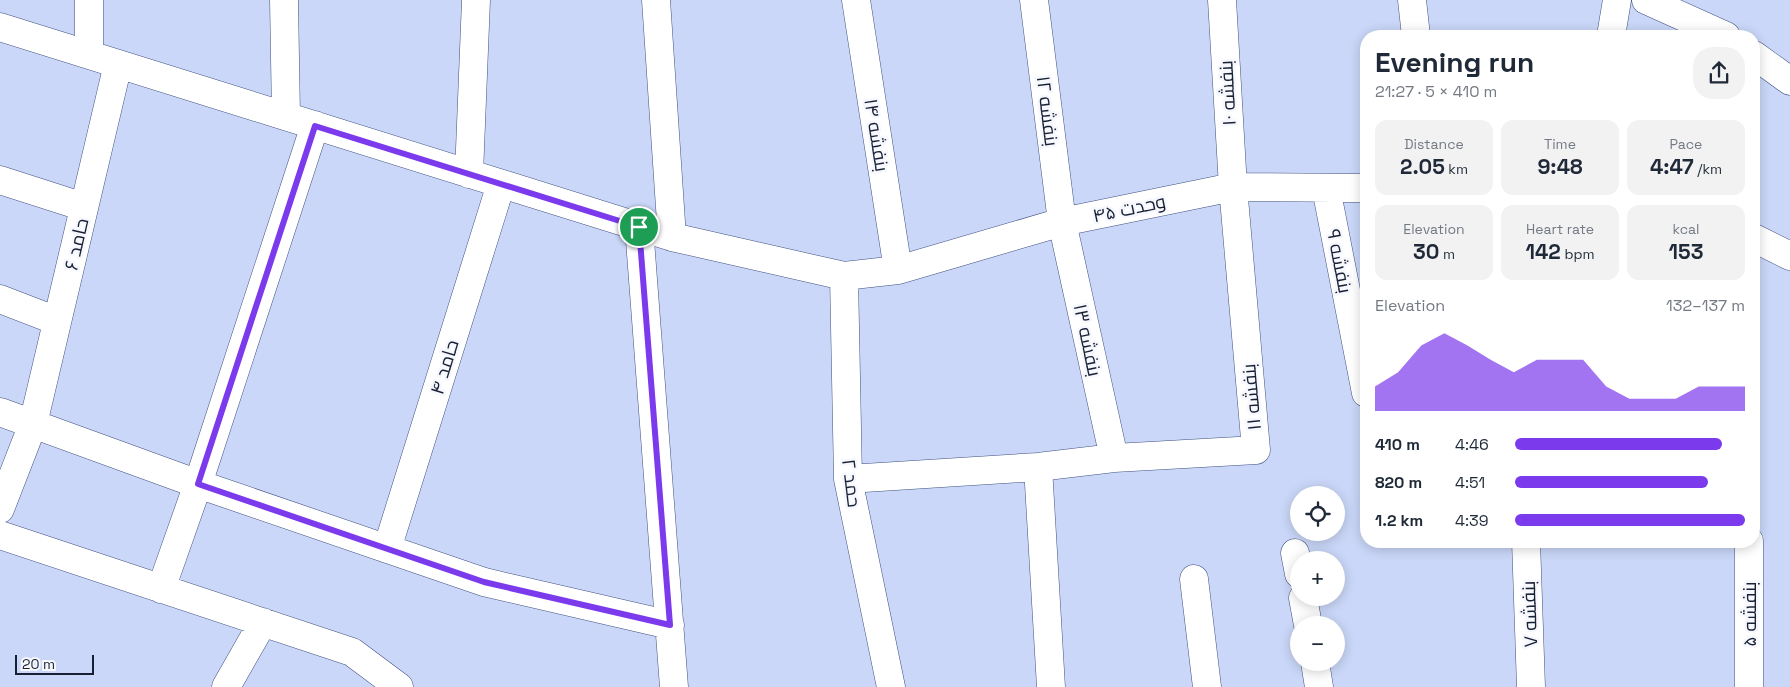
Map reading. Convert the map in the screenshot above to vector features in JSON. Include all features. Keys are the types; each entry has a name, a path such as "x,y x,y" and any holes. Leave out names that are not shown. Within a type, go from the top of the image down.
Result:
{"street":[{"path":"89,0 89,54"},
{"path":"284,0 286,116"},
{"path":"469,174 476,0"},
{"path":"656,0 672,238"},
{"name":"بنفشه ۱۴","path":"856,0 898,270"},
{"name":"بنفشه ۱۲","path":"1034,0 1062,222"},
{"name":"بنفشه ۱۰","path":"1222,0 1233,187"},
{"path":"1412,0 1415,30"},
{"path":"1612,30 1617,0"},
{"path":"1646,0 1713,30"},
{"name":"وحدت ۴۵","path":"0,26 672,238 844,276 898,270 1062,222 1233,187 1360,188"},
{"path":"1760,59 1790,81"},
{"name":"حامد ۶","path":"0,509 33,424 118,64"},
{"path":"161,589 198,484 315,126"},
{"path":"0,180 84,207"},
{"name":"حامد ۴","path":"387,549 501,184"},
{"name":"بنفشه ۱۱","path":"848,478 1038,467 1114,458 1256,450 1233,187"},
{"name":"بنفشه ۹","path":"1326,188 1360,362"},
{"name":"بنفشه ۱۳","path":"1062,222 1114,458"},
{"path":"639,227 674,687"},
{"path":"1760,241 1790,256"},
{"name":"حمد ۲","path":"844,276 848,478 891,687"},
{"path":"0,299 58,320"},
{"path":"0,412 198,484 484,582 670,625"},
{"path":"1038,467 1051,687"},
{"path":"0,535 352,652 399,687"},
{"name":"بنفشه ۷","path":"1526,548 1531,687"},
{"name":"بنفشه ۵","path":"1749,548 1749,687"},
{"path":"1194,579 1207,687"},
{"path":"226,687 263,622"},
{"path":"1316,671 1319,687"}],"route":[{"path":"315,126 639,227 670,625 484,582 198,484 315,126"}]}
